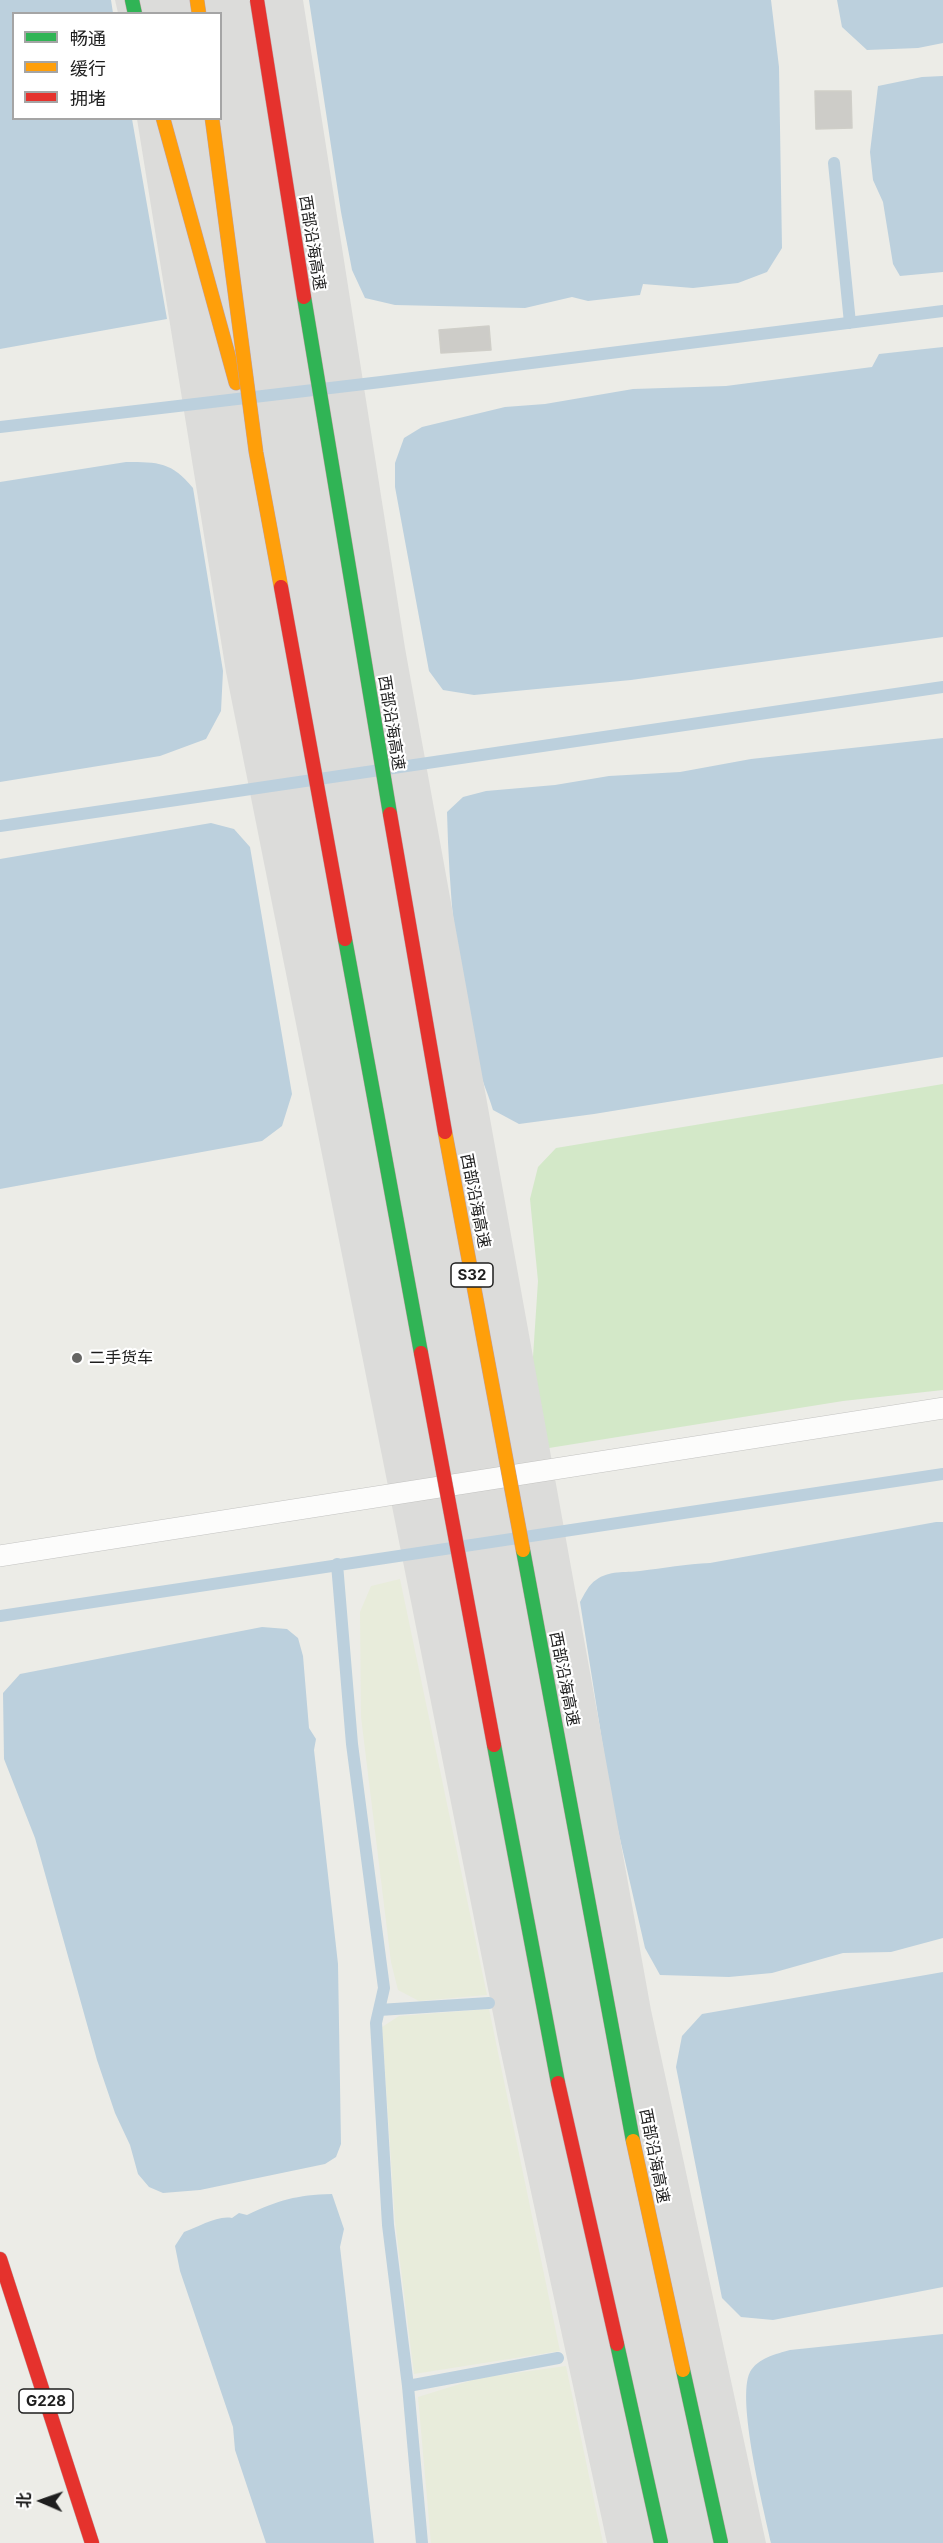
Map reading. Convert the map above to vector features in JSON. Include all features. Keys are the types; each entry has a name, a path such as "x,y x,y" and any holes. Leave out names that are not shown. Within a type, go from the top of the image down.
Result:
{"highway":[{"name":"西部沿海高速","path":"257,0 420,997 641,2183 721,2543"},
{"path":"164,120 256,452"},
{"path":"212,120 256,452 550,2046 661,2543"},
{"name":"G228","path":"0,2259 92,2543"}],"lane":[{"path":"0,1556 943,1408"}],"green space":[{"path":"943,1084 943,1390 843,1401 549,1448 531,1387 538,1281 530,1199 538,1167 556,1148"},
{"path":"400,1579 487,1995 419,2001 398,1990 391,1962 361,1717 360,1612 371,1586"},
{"path":"489,2009 560,2351 414,2374 395,2221 382,2027 399,2016"},
{"path":"566,2366 603,2543 431,2543 418,2397 479,2378"}],"water":[{"path":"0,0 111,0 113,12 12,12 12,120 132,120 167,319 0,349"},
{"path":"309,0 771,0 779,67 782,248 767,272 738,283 693,288 643,284 640,295 588,301 572,297 525,308 395,305 365,298 352,270 341,212"},
{"path":"837,0 943,0 943,43 918,48 867,50 842,27"},
{"path":"943,76 943,272 900,276 893,264 883,202 873,180 870,152 878,86 922,77"},
{"path":"943,347 943,637 631,680 474,695 443,690 429,671 395,487 395,463 404,438 422,427 505,407 545,404 633,389 726,386 872,367 879,354"},
{"path":"126,462 164,465 178,473 193,488 223,671 221,711 206,739 160,756 0,782 0,482"},
{"path":"943,738 943,1057 594,1114 519,1124 493,1110 473,1049 454,931 447,812 463,797 486,791 555,785 609,776 680,772 751,759"},
{"path":"211,823 234,829 250,847 292,1094 282,1126 262,1141 0,1189 0,859"},
{"path":"943,1522 943,1938 891,1952 843,1953 772,1973 729,1977 660,1975 645,1948 612,1804 580,1602 587,1590 596,1580 612,1573 710,1563"},
{"path":"262,1627 287,1629 298,1638 303,1656 309,1728 316,1739 314,1750 338,1964 341,2144 336,2157 325,2164 200,2190 163,2193 149,2187 138,2174 130,2145 115,2113 97,2060 35,1838 4,1759 3,1693 20,1674"},
{"path":"943,1972 943,2287 773,2320 741,2317 722,2298 676,2067 682,2036 702,2014"},
{"path":"332,2194 344,2229 340,2247 374,2543 266,2543 235,2450 233,2427 180,2271 175,2246 184,2232 214,2220 232,2218 239,2213 247,2215 288,2199"},
{"path":"943,2334 943,2543 771,2543 753,2455 746,2405 747,2386 753,2367 768,2357 790,2350"}],"pier":[{"path":"115,0 303,0 405,648 651,2010 766,2543 607,2543 499,2044 226,672 137,120 222,120 222,12 118,12"}],"building":[{"path":"815,91 851,91 852,128 816,129"},
{"path":"489,326 491,350 441,353 439,330"}],"waterway":[{"path":"834,163 850,323"},
{"path":"0,427 381,382 943,311"},
{"path":"0,826 943,687"},
{"path":"0,1616 943,1474"},
{"path":"337,1564 352,1744 384,1988 376,2023 388,2225 408,2386 422,2543"},
{"path":"379,2010 489,2003"},
{"path":"408,2386 558,2358"}],"traffic: fast":[{"path":"132,0 135,12"},
{"path":"304,297 390,814"},
{"path":"345,939 421,1353"},
{"path":"523,1550 633,2141"},
{"path":"494,1745 558,2083"},
{"path":"617,2344 661,2543"},
{"path":"683,2370 721,2543"}],"traffic: slow":[{"path":"197,0 199,12"},
{"path":"164,120 236,383"},
{"path":"212,120 256,452 281,587"},
{"path":"445,1132 523,1550"},
{"path":"633,2141 683,2370"}],"traffic: jam":[{"path":"257,0 304,297"},
{"path":"281,587 345,939"},
{"path":"390,814 445,1132"},
{"path":"421,1353 494,1745"},
{"path":"558,2083 617,2344"},
{"path":"0,2259 92,2543"}],"place":[{"name":"二手货车","path":"77,1358"}]}
